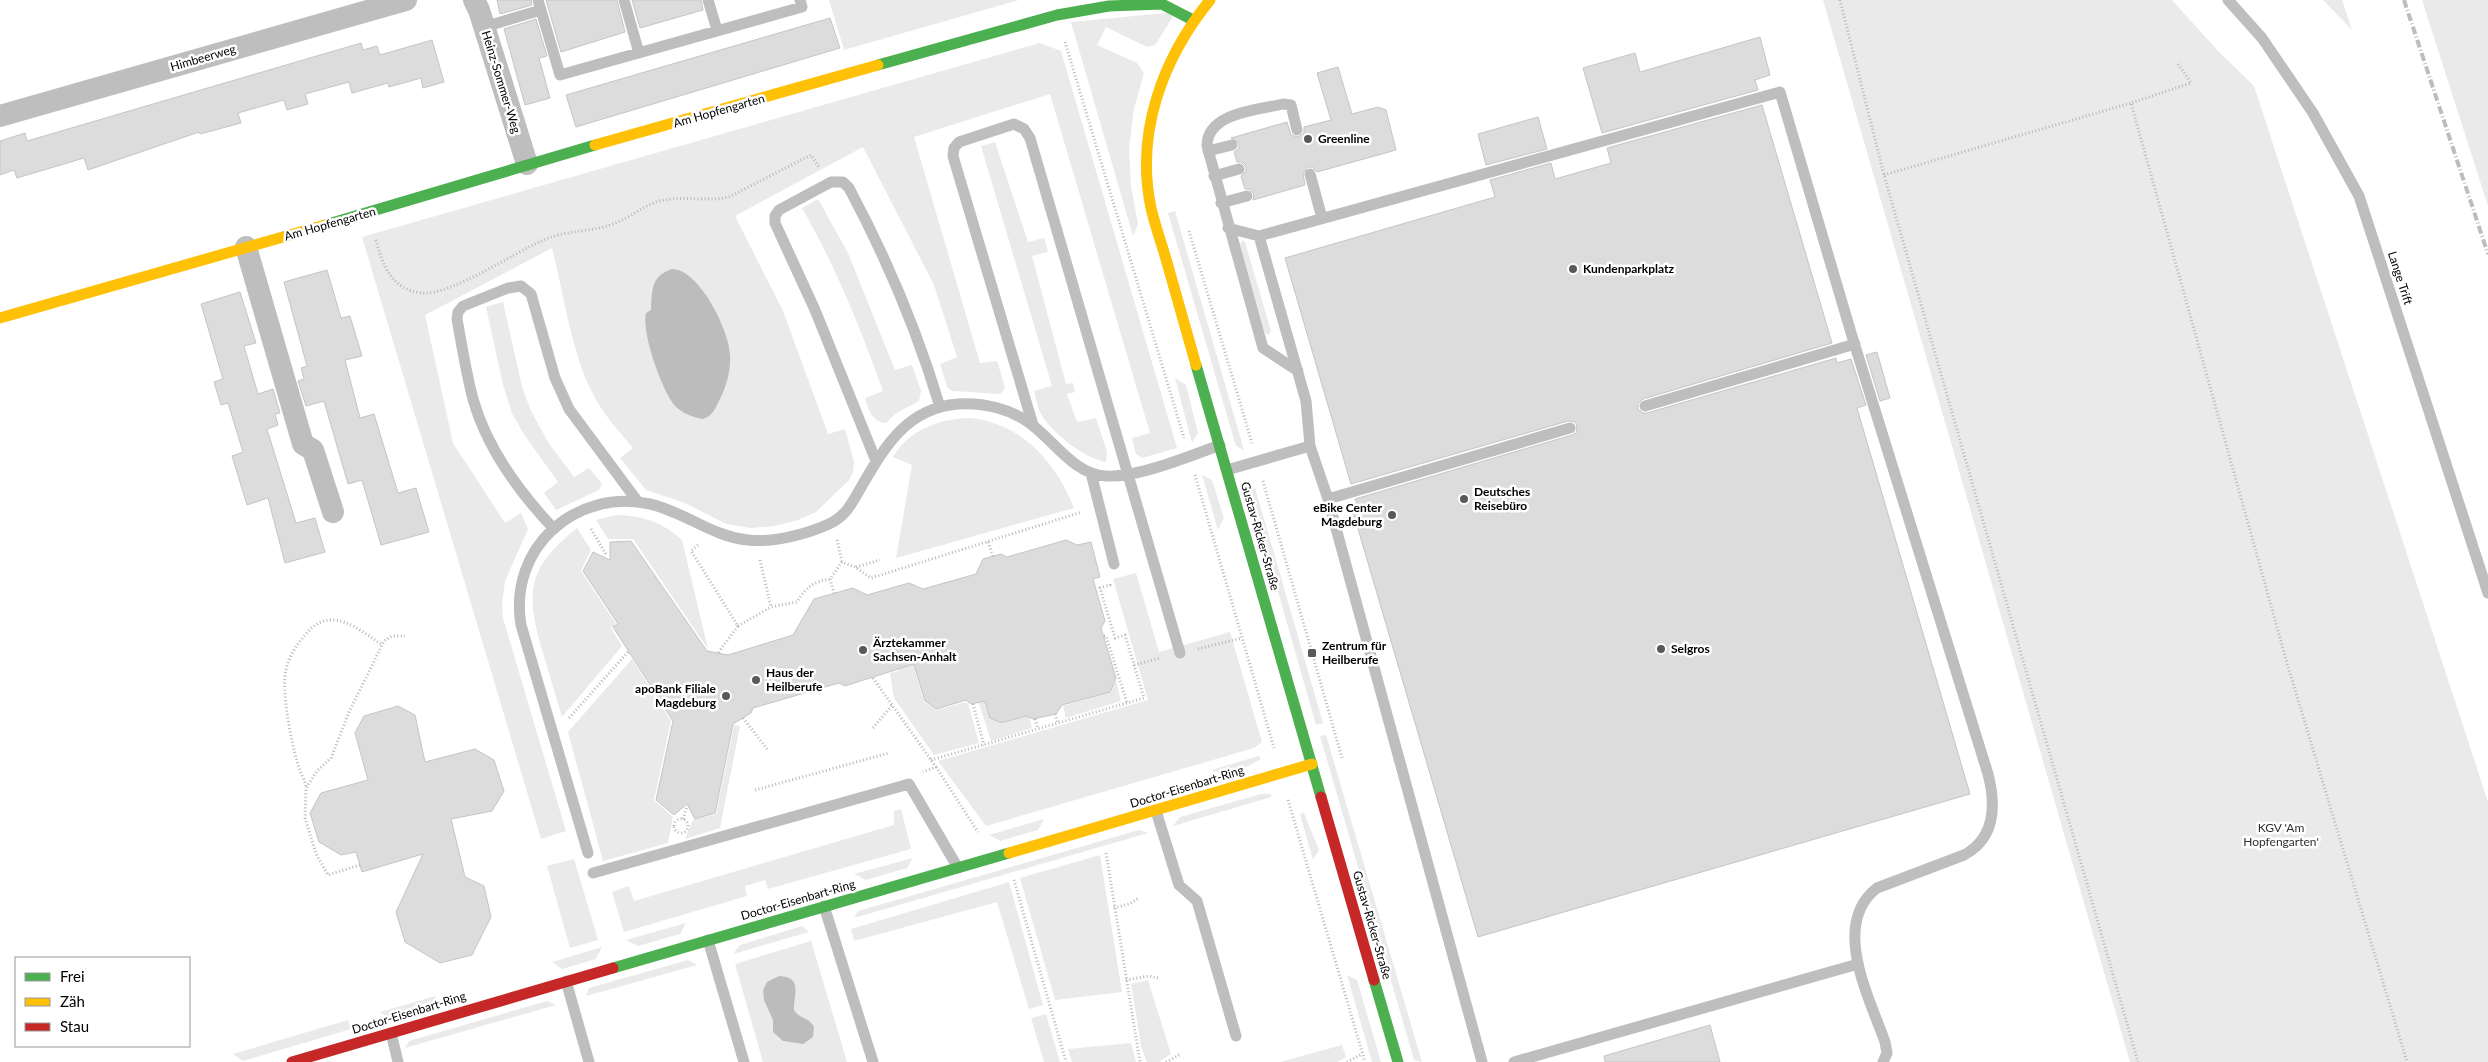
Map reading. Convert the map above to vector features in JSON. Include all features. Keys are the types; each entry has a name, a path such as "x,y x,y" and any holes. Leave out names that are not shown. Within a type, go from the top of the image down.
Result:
{"street":[{"name":"Himbeerweg","path":"0,116 406,0"},
{"name":"Heinz-Sommer-Weg","path":"474,0 527,164"},
{"name":"Gustav-Ricker-Straße","path":"1210,0 1193,20 1167,64 1156,97 1148,134 1147,176 1155,223 1398,1062"},
{"name":"Am Hopfengarten","path":"0,318 368,213 527,164 1056,15 1101,7 1148,2 1175,9 1193,20"},
{"path":"246,247 303,444 313,450 334,512"},
{"name":"Doctor-Eisenbart-Ring","path":"292,1062 824,906 959,869 1312,764"}],"lane":[{"path":"624,0 639,53"},
{"path":"708,0 718,30"},
{"path":"484,27 540,5 560,75 802,7 800,0"},
{"name":"Lange Trift","path":"2228,0 2262,38 2314,113 2359,196 2488,593"},
{"path":"1228,228 1258,236 1780,92 1855,344 1988,774 1993,802 1993,816 1989,828 1984,839 1972,851 1893,880 1877,888 1869,895 1860,910 1854,944 1858,964 1885,1042 1887,1053 1883,1062"},
{"path":"1294,128 1291,105 1286,103 1224,119 1214,125 1209,133 1208,151 1263,348 1298,372"},
{"path":"1033,426 953,156 954,148 959,142 1014,124 1024,129 1030,138 1180,653"},
{"path":"1208,151 1232,145"},
{"path":"1214,176 1239,169"},
{"path":"1308,177 1322,218"},
{"path":"876,461 816,310 774,221 776,212 782,207 829,183 841,182 849,188 876,238 911,318 940,407"},
{"path":"1221,203 1246,196"},
{"path":"1258,236 1306,401 1310,446 1328,499 1482,1062"},
{"path":"554,529 506,470 490,441 473,400 457,319 458,312 463,306 511,287 521,286 532,294 555,378 569,409 638,502"},
{"path":"1645,406 1855,344"},
{"path":"588,854 552,737 521,624 519,606 520,589 527,563 541,540 580,511 601,504 638,502 668,509 728,537 755,540 797,534 829,524 847,512 891,439 916,416 940,407 968,404 989,406 1010,412 1033,426 1076,465 1091,473 1106,476 1129,474 1220,446"},
{"path":"1328,499 1570,428"},
{"path":"1227,470 1310,446"},
{"path":"1091,473 1114,564"},
{"path":"859,491 870,496"},
{"path":"593,874 910,784 959,869"},
{"path":"1156,811 1179,885 1197,901 1236,1036"},
{"path":"824,906 873,1062"},
{"path":"708,940 744,1062"},
{"path":"1514,1062 1858,964"},
{"path":"566,981 589,1062"},
{"path":"391,1034 398,1062"}],"path":[{"path":"1840,0 1884,175 2138,1062"},
{"path":"1056,15 1189,457 1365,1062"},
{"path":"1884,175 2191,84 2178,64"},
{"path":"2131,103 2287,663 2407,1062"},
{"path":"368,213 378,249 392,278 406,290 429,294 442,292 558,234 615,224 659,201 718,200 729,197 811,155 829,183"},
{"path":"1188,227 1344,767"},
{"path":"718,653 738,626 771,607 797,602 803,592 813,582 830,578 842,562 855,567 870,578 1100,506"},
{"path":"580,511 607,556"},
{"path":"713,531 691,551 738,626"},
{"path":"755,540 771,607"},
{"path":"988,542 993,556"},
{"path":"855,567 880,560"},
{"path":"931,760 1144,698 1125,635 1115,638 1100,588 1110,586 1105,566 1114,564"},
{"path":"830,578 834,593"},
{"path":"360,865 328,875 316,854 305,818 306,788 295,755 287,704 285,674 290,658 310,629 327,620 340,620 349,623 382,645"},
{"path":"306,788 316,771 332,758 345,720 382,645 392,636 404,636"},
{"path":"1104,636 1106,636 1127,703"},
{"path":"552,737 628,652"},
{"path":"873,678 936,767 994,858"},
{"path":"973,704 984,745"},
{"path":"873,728 892,705"},
{"path":"1055,714 1058,723"},
{"path":"743,718 768,750"},
{"path":"1035,719 1038,729"},
{"path":"755,790 889,753"},
{"path":"921,773 936,767"},
{"path":"683,819 686,807"},
{"path":"1106,850 1140,1062"},
{"path":"1013,877 1066,1062"},
{"path":"1114,908 1129,904 1139,898"},
{"path":"1126,980 1148,976 1159,978"},
{"path":"1166,1062 1181,1054"},
{"path":"1347,1062 1362,1054"}],"green space":[{"path":"829,0 1019,0 844,50"},
{"name":"KGV 'Am Hopfengarten'","path":"1823,0 2172,0 2219,52 2254,86 2488,802 2488,1062 2130,1062"},
{"path":"2323,0 2342,0 2352,30"},
{"path":"2422,0 2488,0 2488,206"},
{"path":"1176,12 1155,45 1147,47 1106,27 1097,45 1137,63 1144,73 1134,109 1129,147 1131,186 1138,224 1133,236 1071,22"},
{"path":"1040,43 1061,51 1177,448 1142,458 1136,454 1132,438 1150,433 1050,94 914,137 980,363 997,361 1005,387 1001,394 952,391 947,387 940,364 957,357 934,285 863,147 735,216 783,311 828,434 845,429 854,462 853,472 849,480 816,512 798,520 774,526 751,528 726,524 685,503 646,490 620,458 633,448 601,407 585,377 573,341 552,248 425,315 453,443 505,523 521,513 528,529 505,581 502,605 503,618 566,831 541,839 362,237"},
{"path":"995,142 1028,242 1044,238 1048,252 1032,256 1066,384 1073,383 1075,392 1067,394 1077,422 1096,418 1107,452 1106,462 1079,451 1061,437 1046,421 1038,408 1034,391 1052,386 981,146"},
{"path":"818,199 848,253 895,370 912,365 921,391 919,401 895,414 886,423 874,418 868,407 865,398 883,391 847,298 826,252 802,208"},
{"path":"1175,211 1244,450 1236,446 1235,443 1168,213"},
{"path":"1243,240 1271,331 1269,335 1265,333 1240,244"},
{"path":"503,302 522,387 531,411 548,442 574,477 589,468 602,484 599,490 556,510 544,493 558,482 523,433 512,413 503,385 486,307"},
{"path":"1175,378 1186,385 1198,433 1192,443"},
{"path":"970,418 988,421 1005,428 1021,437 1034,448 1057,475 1074,508 896,558 912,465 893,457 908,439 926,427 936,423"},
{"path":"1202,475 1212,480 1224,518 1218,530"},
{"path":"1255,488 1323,723 1316,725 1249,490"},
{"path":"617,515 644,518 652,521 668,529 682,540 708,649 633,539 608,539 596,520"},
{"path":"577,528 591,550 581,571 616,624 611,628 622,646 562,717 536,626 533,594 535,580 540,567 561,542"},
{"path":"1136,573 1159,652 1230,632 1262,742 1254,748 986,826 938,761 1148,700 1113,579"},
{"path":"632,659 671,721 654,800 673,817 668,843 603,861 568,732"},
{"path":"913,662 924,702 936,710 965,702 968,703 979,743 934,755 894,698 890,673 898,671 901,666"},
{"path":"1116,680 1121,701 1066,718 1063,706 1110,692"},
{"path":"985,701 990,718 1001,724 1026,716 1030,719 1032,728 991,741 979,703"},
{"path":"734,725 740,726 720,828 685,839 693,820 716,814"},
{"path":"1326,735 1422,1062 1414,1060 1320,736"},
{"path":"1258,756 1261,759 1239,771 1224,776 1212,770"},
{"path":"1261,794 1271,794 1271,797 1173,826 1180,817"},
{"path":"901,809 911,849 768,889 765,880 745,886 747,896 624,932 612,892 629,886 634,901 894,825 894,811"},
{"path":"1304,813 1319,850 1313,860 1300,814"},
{"path":"1044,819 1038,830 1000,841 989,835"},
{"path":"1139,830 1148,833 854,918 858,911"},
{"path":"1100,855 1122,992 1055,1000 1020,878"},
{"path":"913,858 907,868 866,880 854,874"},
{"path":"574,859 598,940 570,948 547,866"},
{"path":"1009,882 1043,1005 1029,1009 997,902 854,941 851,929"},
{"path":"686,923 680,934 638,946 626,940"},
{"path":"802,926 809,932 733,954 740,945"},
{"path":"811,941 847,1062 763,1062 735,964"},
{"path":"602,947 596,959 562,969 552,962"},
{"path":"688,960 697,965 586,996 589,988"},
{"path":"1347,975 1357,980 1381,1062 1372,1062"},
{"path":"1148,980 1171,1054 1159,1062 1147,1062 1146,1060 1141,1046 1131,984"},
{"path":"436,996 432,1007 390,1019 380,1012"},
{"path":"547,1001 556,1005 405,1048 409,1041"},
{"path":"1046,1014 1060,1062 1044,1062 1031,1018"},
{"path":"348,1020 351,1029 243,1061 233,1054"},
{"path":"1131,1043 1136,1062 1072,1062 1068,1049"},
{"path":"1342,1045 1346,1057 1337,1062 1280,1062"}],"shaded area":[{"path":"672,269 682,272 692,279 702,290 711,302 728,343 730,360 727,383 714,411 703,419 681,411 675,406 664,388 659,375 647,333 646,313 651,310 654,285 660,276"},
{"path":"779,976 792,980 796,988 794,1010 814,1027 813,1037 803,1044 783,1041 773,1032 773,1020 764,1000 763,990 767,982"}],"building":[{"path":"497,0 531,0 532,5 500,14"},
{"path":"546,0 617,0 625,32 561,52"},
{"path":"632,0 701,0 703,10 640,28"},
{"path":"830,18 840,48 576,127 566,95"},
{"path":"536,19 547,56 539,58 550,98 525,105 504,29"},
{"path":"1760,37 1770,75 1755,80 1758,90 1602,133 1583,68 1635,53 1640,72"},
{"path":"432,40 444,82 423,88 421,78 389,87 388,83 352,93 349,82 305,94 308,104 287,110 284,100 238,113 241,123 200,134 199,132 88,170 84,158 17,178 14,170 0,175 0,141 25,133 27,141 361,43 363,50 377,46 380,55"},
{"path":"1338,67 1352,114 1378,107 1386,110 1396,150 1317,172 1312,167 1308,167 1303,173 1305,185 1253,200 1254,194 1249,189 1245,189 1241,176 1246,171 1246,167 1241,162 1237,162 1234,152 1239,148 1239,143 1231,138 1287,122 1291,135 1298,137 1304,133 1304,127 1331,120 1317,73"},
{"name":"Selgros","path":"1762,105 1832,343 1643,399 1638,404 1638,409 1643,413 1647,413 1836,358 1837,363 1851,359 1866,405 1857,408 1970,794 1478,937 1351,505 1357,503 1355,499 1572,435 1576,433 1577,426 1575,422 1568,421 1351,484 1285,258 1495,197 1490,180 1551,163 1555,179 1611,163 1607,148"},
{"path":"1538,117 1547,149 1486,165 1478,134"},
{"path":"327,270 341,318 350,316 362,356 345,360 360,418 374,414 398,493 416,488 429,532 381,545 362,480 348,484 324,401 306,406 298,381 304,379 301,368 307,366 284,282"},
{"path":"240,292 256,343 244,346 258,394 273,389 280,413 275,414 278,425 267,429 296,523 315,518 325,552 285,563 268,498 247,505 232,456 243,452 228,403 221,405 214,382 223,379 201,304"},
{"path":"1877,352 1890,398 1880,401 1866,355"},
{"name":"Haus der Heilberufe","path":"1066,540 1077,545 1091,542 1100,577 1093,579 1105,621 1101,628 1116,678 1110,692 1062,705 1056,714 1033,719 1026,716 1001,723 990,718 985,701 971,704 966,700 936,709 925,701 914,664 845,686 839,683 753,708 751,713 733,724 715,813 695,819 687,804 674,815 656,800 673,721 613,627 618,624 583,571 593,552 610,560 610,542 631,541 707,651 728,655 793,635 814,599 853,588 867,595 909,583 923,589 976,574 983,559 1001,554 1007,557"},
{"path":"398,706 415,715 425,762 475,749 494,760 504,791 492,811 451,819 465,877 484,886 491,917 472,955 440,963 405,942 396,912 423,854 362,872 356,852 341,855 319,842 310,813 321,793 368,780 355,733 364,716"},
{"path":"1710,1025 1720,1062 1605,1062 1604,1056"}],"railway":[{"path":"2404,0 2488,254"}],"traffic: fast":[{"path":"878,65 1057,15 1109,6 1162,4 1193,20"},
{"path":"325,225 595,145"},
{"path":"1196,365 1321,797"},
{"path":"613,968 1009,853"},
{"path":"1374,980 1398,1062"}],"traffic: slow":[{"path":"1196,365 1151,208 1147,180 1147,152 1150,124 1166,71 1193,22 1210,0"},
{"path":"595,145 878,65"},
{"path":"0,318 325,225"},
{"path":"1009,853 1312,764"}],"traffic: jam":[{"path":"1321,797 1374,980"},
{"path":"292,1062 613,968"}],"place":[{"name":"Greenline","path":"1308,139"},
{"name":"Kundenparkplatz","path":"1573,269"},
{"name":"Deutsches Reisebüro","path":"1464,499"},
{"name":"eBike Center Magdeburg","path":"1392,515"},
{"name":"Selgros","path":"1661,649"},
{"name":"Ärztekammer Sachsen-Anhalt","path":"863,650"},
{"name":"Zentrum für Heilberufe","path":"1312,653"},
{"name":"Haus der Heilberufe","path":"756,680"},
{"name":"apoBank Filiale Magdeburg","path":"726,696"}]}
